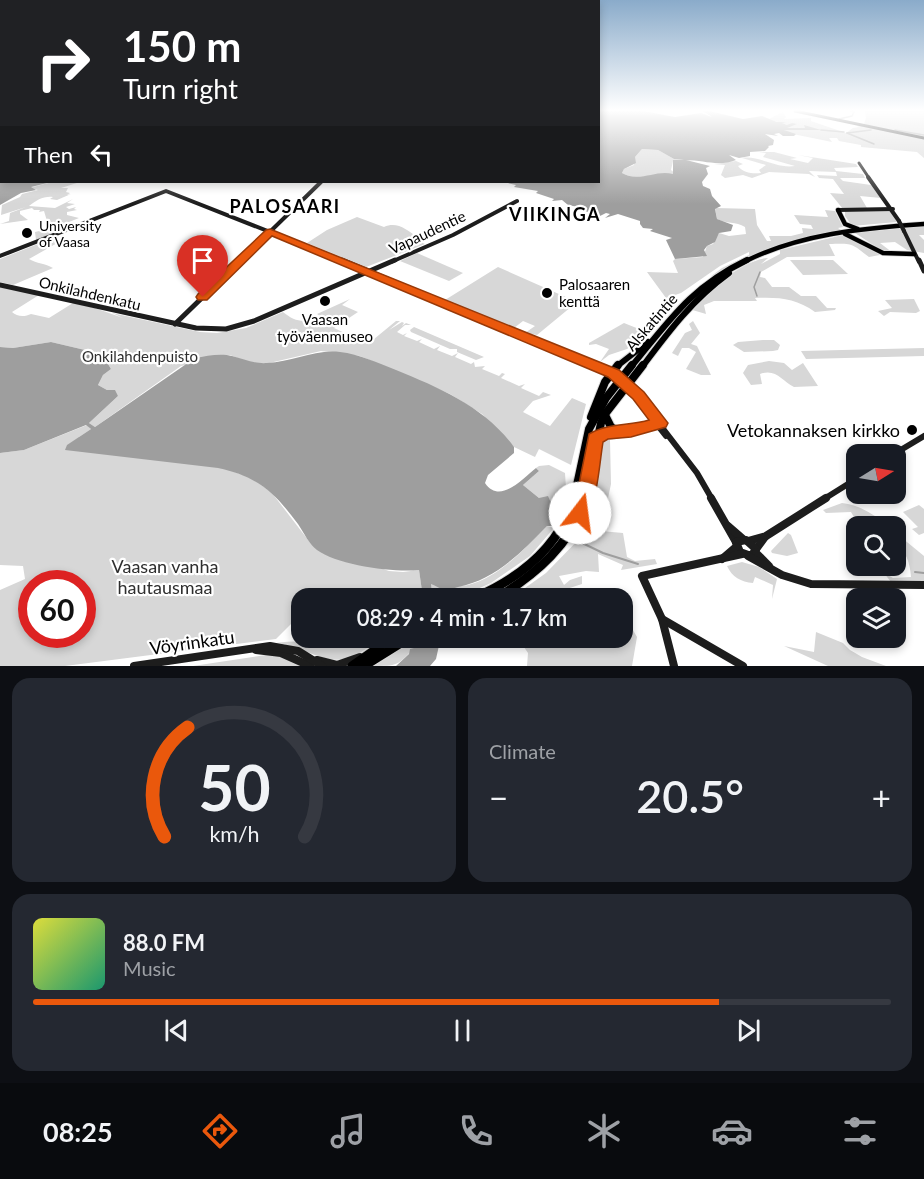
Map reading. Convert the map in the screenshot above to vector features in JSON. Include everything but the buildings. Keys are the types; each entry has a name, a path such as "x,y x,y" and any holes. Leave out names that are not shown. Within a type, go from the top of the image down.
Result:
{"main road":[{"path":"859,163 893,209 924,271"},
{"path":"175,324 320,183"},
{"path":"0,256 166,190 609,373 633,392 658,424 698,476 725,522 741,542 772,569 811,584 924,585"},
{"name":"Vapaudentie","path":"175,324 210,330 244,325 453,235 518,201"},
{"path":"819,237 846,228 838,210 893,209"},
{"path":"845,224 862,229"},
{"name":"Alskatintie","path":"495,588 511,580 535,561 554,541 567,519 591,437 609,393 677,310 703,286 733,266 819,237 862,229 924,224"},
{"path":"855,230 853,234 859,239 883,253 914,254"},
{"path":"812,239 840,234 859,239"},
{"name":"Alskatintie","path":"512,588 541,568 561,546 576,523 586,494 591,437 605,414 688,307 708,288 759,256"},
{"name":"Onkilahdenkatu","path":"0,285 175,324"},
{"path":"654,337 609,373 600,389 591,437 658,424"},
{"path":"605,414 608,423 620,432"},
{"path":"906,447 924,436"},
{"path":"674,666 662,619 642,576 751,553 766,536 846,485"},
{"path":"720,560 741,542 766,536"},
{"path":"741,542 751,553"},
{"path":"662,619 743,666"},
{"path":"352,666 376,648"},
{"path":"364,666 393,648"},
{"name":"Vöyrinkatu","path":"134,666 254,650 282,653 316,664 337,665 369,652"}],"green space":[{"path":"845,142 924,142 924,158 917,152 861,147 861,145"},
{"path":"642,149 658,150 674,159 692,161 673,161 671,170 675,173 673,174 634,177 622,173 624,169 634,165 635,157"},
{"path":"759,152 774,152 808,163 813,158 798,155 856,164 858,167 834,168 836,171 863,174 865,178 840,178 843,181 871,185 881,198 860,196 867,208 843,209 830,193 844,194 833,179 819,178 817,175 837,176 836,172 809,171 815,177 809,174 769,172 752,178 743,175 725,178 721,175 725,165 714,164 736,161 743,164 738,166 748,173 761,173 759,170 766,165 742,158 755,158 781,166 795,166 763,157 766,153"},
{"path":"48,183 77,183 61,188 68,188 66,192 70,193 67,195 71,194 57,200 50,199 53,197 43,198 29,206 55,208 73,199 67,203 75,204 66,207 69,209 76,207 74,209 77,210 67,212 67,215 79,218 69,222 74,224 89,219 36,240 35,232 52,228 51,225 45,223 47,221 44,211 39,212 40,210 32,208 20,211 20,214 28,220 0,224 9,221 10,213 26,207 1,215 2,205 22,194 38,190 30,188"},
{"path":"715,208 755,209 757,225 767,241 771,241 769,236 791,236 803,233 802,228 813,229 811,225 800,224 794,215 828,217 825,210 835,211 843,227 838,228 841,230 816,235 748,257 710,277 722,268 749,255 749,252 720,266 681,293 666,298 647,272 678,273 673,261 675,259 703,257 707,246 713,244 719,233 729,236 746,234 745,227 742,225 717,219"},
{"path":"887,210 892,212 897,222 852,226 845,216 845,211"},
{"path":"357,217 384,227 393,225 402,227 417,237 414,239 425,244 366,267 307,243 327,230"},
{"path":"924,226 924,235 919,235 924,240 924,253 907,250 895,242 880,243 893,253 884,252 855,233"},
{"path":"843,235 849,236 880,255 869,257 852,245 829,244 835,256 787,257 761,272 760,277 765,278 772,287 789,287 801,296 816,296 827,308 836,308 835,310 815,312 794,301 779,298 755,298 757,301 714,301 704,305 706,314 689,309 705,294 748,264 768,258 761,264 780,254 780,250"},
{"path":"48,240 59,242 29,259 53,268 13,285 0,282 0,259"},
{"path":"417,253 463,273 449,281 400,261"},
{"path":"790,260 833,260 848,274 803,275"},
{"path":"498,267 577,302 537,335 525,333 535,326 523,321 514,328 445,300"},
{"name":"Onkilahdenpuisto","path":"0,287 39,295 12,312 19,316 31,314 49,318 73,303 123,318 112,313 200,332 217,333 246,328 283,312 296,320 310,320 320,316 317,314 350,299 342,305 358,312 334,328 368,344 396,321 400,321 389,330 402,322 404,323 402,326 406,323 411,325 405,325 397,332 403,335 407,333 404,336 417,341 422,339 419,342 434,349 440,346 437,350 452,356 458,353 455,357 471,364 474,362 475,367 485,366 482,369 499,376 502,373 505,374 501,378 519,386 525,384 521,388 539,396 543,392 551,395 533,401 523,412 550,426 572,398 586,404 571,465 539,449 535,457 514,447 482,414 450,394 360,356 321,351 265,364 245,361 230,355 181,366 95,427 89,423 118,396 98,385 103,375 111,369 102,354 51,342 13,348 0,347"},
{"path":"914,299 920,311 916,313 890,312 884,316 878,311 892,308 885,300"},
{"path":"693,321 700,333 691,344 697,346 711,375 701,375 686,369 696,352 689,348 682,348 678,356 672,353 685,333 692,330 689,324"},
{"path":"624,323 639,329 638,331 642,329 648,332 627,349 609,355 600,362 609,349 596,344 589,345 589,343"},
{"path":"414,327 484,357 476,360 457,352 457,349 450,349 411,332 410,330"},
{"path":"774,340 780,345 778,350 744,352 733,345 738,342"},
{"path":"924,348 924,356 806,359 801,351"},
{"path":"769,361 784,363 792,370 803,363 818,386 794,387 770,373 760,374 762,384 751,385 743,373 748,365"},
{"name":"Vaasan vanha hautausmaa","path":"87,425 91,429 79,437 230,470 253,479 272,493 312,545 389,571 419,570 422,588 291,588 291,624 276,639 65,666 0,666 0,590 18,582 18,648 96,648 96,570 24,570 23,566 0,565 0,453 24,450"},
{"path":"607,436 627,437 610,440 611,484 601,531 623,533 627,557 635,561 655,559 657,564 621,570 623,565 598,554 599,572 586,571 559,576 564,585 582,576 582,584 570,588 525,588 546,573 584,534 581,529 594,493 603,439"},
{"path":"549,465 565,473 566,488 555,525 550,522 539,498 523,485 539,471 536,468"},
{"path":"842,503 855,506 875,516 853,516 851,512 826,513 823,510"},
{"path":"919,505 924,509 924,533 919,535 912,529 918,527 903,512"},
{"path":"547,526 554,528 530,556 491,583 480,588 431,588 430,583 464,586 480,581 501,569"},
{"path":"788,533 798,553 787,556 772,553 771,551"},
{"path":"906,541 924,556 924,581 891,582 886,576 911,577"},
{"path":"742,562 759,567 777,579 772,599 773,585 755,577 753,583 741,580 731,573 727,566"},
{"path":"633,630 637,637 632,666 527,666 528,653 525,648 633,648"},
{"path":"816,632 843,643 846,648 862,657 886,666 828,666 784,646 814,652"},
{"path":"291,642 291,646 276,643"},
{"path":"298,648 367,648 350,658 341,660 322,657"},
{"path":"398,648 414,648 397,664 370,666"},
{"path":"277,655 305,666 193,666"}],"shaded area":[{"path":"600,142 774,142 765,151 750,152 750,156 739,158 729,155 736,160 729,162 686,160 710,166 706,168 708,174 702,182 703,186 710,189 712,196 721,206 715,209 717,219 733,225 731,231 719,233 715,242 707,246 704,250 707,256 675,259 666,240 672,238 650,231 653,229 643,228 640,221 618,214 605,218 610,214 594,216 596,214 577,209 578,207 568,205 562,200 552,201 554,199 536,193 538,191 514,187 516,185 507,183 600,183","holes":["642,149 658,150 674,159 684,160 673,160 673,174 660,173 635,177 622,173 624,169 636,163 635,157"]},
{"path":"0,183 47,183 31,187 36,190 21,193 0,205"},
{"path":"51,342 102,354 111,369 103,375 98,385 107,390 115,390 118,396 89,423 95,427 195,358 223,355 267,363 331,352 347,353 368,359 461,400 490,421 514,447 514,453 488,475 485,483 491,489 504,491 536,468 539,471 523,485 539,498 548,496 554,510 549,519 554,526 547,526 518,555 484,578 453,588 440,588 431,584 431,588 422,588 419,570 366,567 338,560 317,550 290,513 273,495 254,481 232,471 65,450 67,445 91,429 86,425 24,450 0,453 0,347 13,348"},
{"path":"438,648 436,659 430,666 396,666 409,654 410,649"}],"waterway":[{"path":"869,142 874,144"},
{"path":"757,296 754,287 760,272"},
{"path":"578,541 603,553 638,564"},
{"path":"915,572 924,573"}],"place":[{"name":"University of Vaasa","path":"27,233"},
{"name":"Palosaaren kenttä","path":"547,293"},
{"name":"Vaasan työväenmuseo","path":"325,301"},
{"name":"Vetokannaksen kirkko","path":"912,430"}],"district":[{"name":"PALOSAARI","path":"285,206"},
{"name":"VIIKINGA","path":"555,214"}],"route":[{"path":"203,297 270,232 614,374 639,395 660,423 631,431 604,433 595,439 586,494 580,513"}]}
